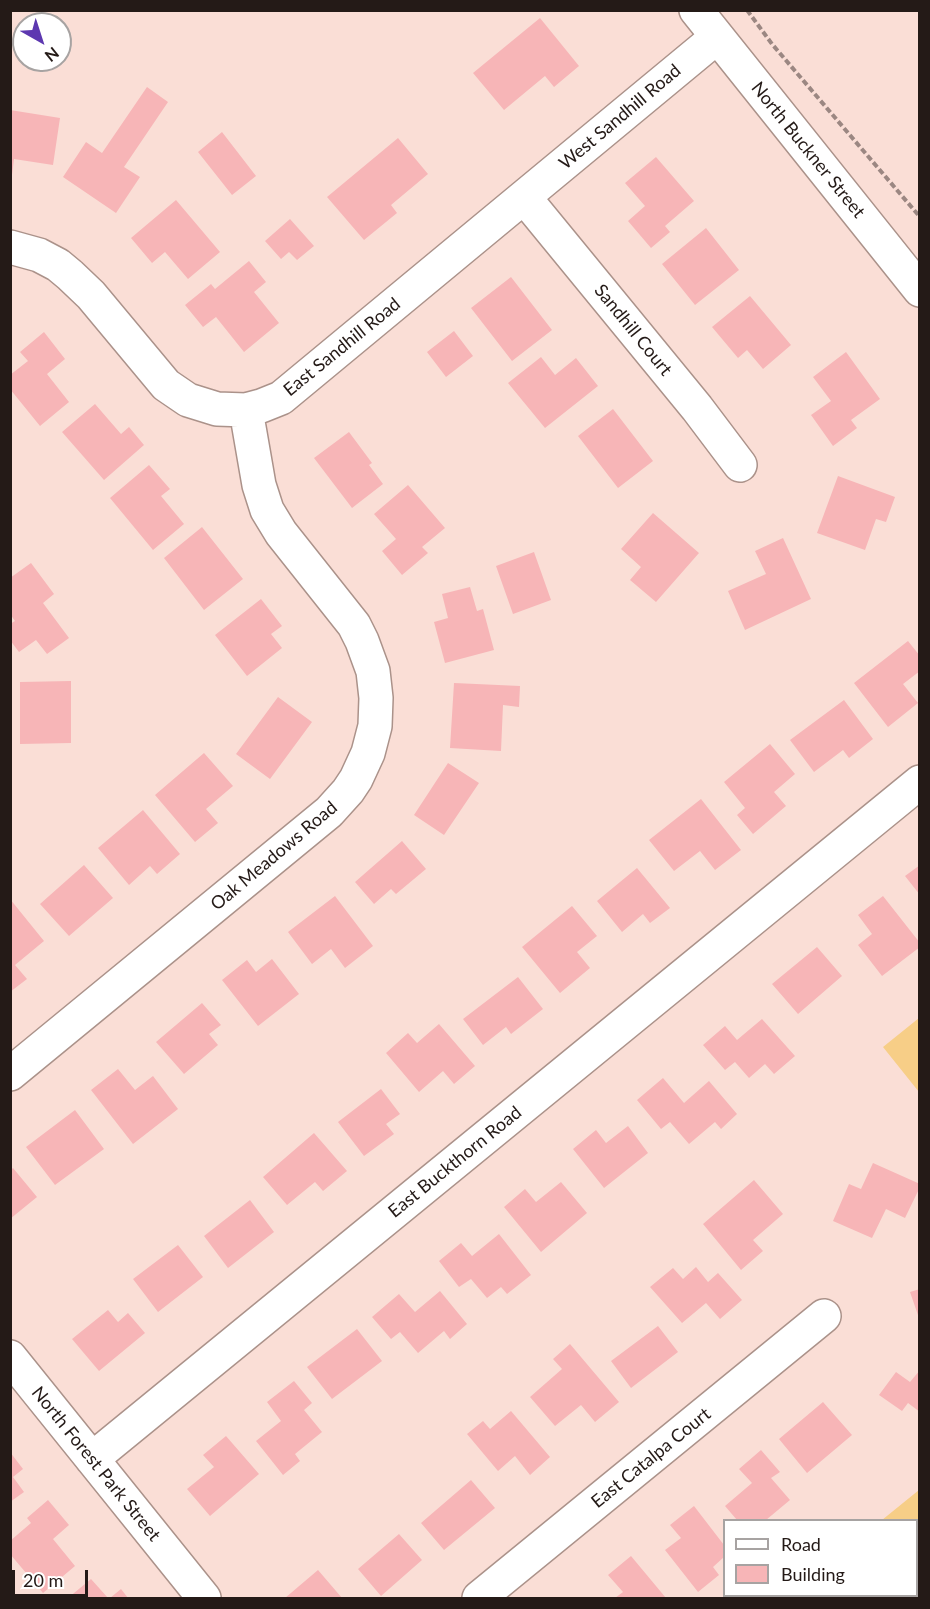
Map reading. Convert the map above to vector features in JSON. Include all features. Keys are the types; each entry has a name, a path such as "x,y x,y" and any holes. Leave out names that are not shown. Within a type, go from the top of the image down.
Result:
{"street":[{"name":"North Buckner Street","path":"696,10 920,290"},
{"name":"West Sandhill Road","path":"524,197 717,37"},
{"name":"East Sandhill Road","path":"10,247 39,255 58,265 70,275 91,295 166,385 189,400 217,409 246,410 280,398 524,197"},
{"name":"Sandhill Court","path":"524,197 690,399 740,465"},
{"name":"Oak Meadows Road","path":"10,1074 329,812 348,791 368,753 375,726 376,698 373,671 362,640 354,625 281,533 267,510 259,485 246,410"},
{"name":"East Buckthorn Road","path":"92,1459 920,782"},
{"name":"East Catalpa Court","path":"478,1599 824,1317"},
{"name":"North Forest Park Street","path":"10,1357 204,1599"}],"path":[{"path":"747,10 779,53 920,217"}],"shaded area":[{"path":"919,1018 919,1092 883,1047"},
{"path":"919,1490 919,1598 787,1598 918,1597 918,1519 883,1519"}],"building":[{"path":"540,18 579,66 554,87 545,76 504,110 473,73"},
{"path":"147,87 168,102 124,167 140,177 116,213 63,177 86,142 102,153"},
{"path":"10,110 60,118 53,165 14,159 12,175 10,174"},
{"path":"222,132 256,176 232,195 198,152"},
{"path":"398,138 428,174 391,205 397,213 364,240 327,197"},
{"path":"656,157 694,201 665,226 670,232 651,248 628,221 645,206 625,183"},
{"path":"176,200 220,252 188,279 165,252 152,263 131,238"},
{"path":"290,219 314,246 297,260 289,252 281,259 265,241"},
{"path":"706,228 739,270 695,305 662,264"},
{"path":"249,261 266,282 254,292 279,323 244,352 216,317 203,327 185,305 211,284 215,289"},
{"path":"511,277 552,330 512,361 471,308"},
{"path":"750,296 791,345 763,369 747,350 738,358 712,327"},
{"path":"454,331 473,356 446,377 427,352"},
{"path":"44,332 65,359 47,374 69,402 40,426 10,389 10,375 28,361 20,352"},
{"path":"846,352 880,399 851,420 857,428 833,446 811,415 831,401 813,377"},
{"path":"541,357 555,375 576,358 598,386 545,428 508,383"},
{"path":"95,404 121,434 129,427 144,445 104,480 62,432"},
{"path":"613,409 653,461 618,488 578,436"},
{"path":"349,432 372,463 369,465 383,484 352,508 314,458"},
{"path":"149,465 170,489 161,496 184,524 153,550 110,498"},
{"path":"838,476 895,497 886,522 876,519 865,550 817,533"},
{"path":"408,485 445,528 422,547 428,553 402,575 382,551 396,539 374,514"},
{"path":"653,513 699,553 656,602 630,580 641,567 621,549"},
{"path":"202,527 243,579 204,610 164,558"},
{"path":"783,538 811,599 745,630 728,591 766,574 755,551"},
{"path":"534,552 551,600 513,614 496,566"},
{"path":"31,563 54,594 43,603 69,638 47,654 36,640 19,652 10,640 10,624 15,621 10,614 10,578"},
{"path":"470,587 477,611 483,609 494,650 445,663 434,622 448,618 442,594"},
{"path":"261,599 282,626 271,634 282,648 247,676 215,635"},
{"path":"908,641 920,656 920,671 903,684 918,703 888,727 854,683"},
{"path":"71,681 71,743 20,744 20,682"},
{"path":"454,683 520,686 519,707 503,705 501,751 450,748"},
{"path":"278,697 312,722 270,779 236,754"},
{"path":"844,700 873,739 849,758 843,750 814,772 790,740"},
{"path":"770,744 795,774 774,792 786,806 753,834 737,815 745,808 724,782"},
{"path":"204,753 233,786 206,809 218,823 195,842 155,795"},
{"path":"448,763 479,783 444,835 414,815"},
{"path":"701,799 741,850 715,870 700,851 674,871 649,840"},
{"path":"143,810 180,854 157,874 150,866 129,885 98,848"},
{"path":"402,841 426,869 396,894 391,889 374,904 355,882"},
{"path":"84,865 113,898 69,936 40,904"},
{"path":"920,865 920,895 905,876"},
{"path":"637,868 670,908 650,923 643,914 622,932 597,901"},
{"path":"335,896 373,946 345,968 331,949 312,964 288,932"},
{"path":"883,896 920,943 920,947 882,976 858,945 872,934 858,915"},
{"path":"10,899 44,941 15,965 27,979 10,992"},
{"path":"572,906 597,936 577,952 590,968 560,993 522,947"},
{"path":"817,947 842,976 798,1014 772,984"},
{"path":"272,959 299,994 258,1026 222,980 247,960 256,972"},
{"path":"518,977 543,1009 511,1034 506,1027 483,1045 463,1019"},
{"path":"202,1003 221,1025 209,1034 218,1045 184,1074 156,1042"},
{"path":"762,1019 795,1056 774,1074 765,1064 749,1078 735,1062 725,1070 703,1045 725,1026 737,1040"},
{"path":"439,1024 475,1066 454,1084 443,1071 419,1092 386,1053 408,1033 417,1043"},
{"path":"118,1069 135,1090 153,1076 178,1109 133,1144 91,1090"},
{"path":"663,1078 684,1103 709,1081 737,1114 721,1129 715,1122 689,1144 670,1122 661,1129 637,1100"},
{"path":"381,1089 400,1114 386,1124 394,1134 364,1156 338,1122"},
{"path":"75,1110 104,1149 55,1185 26,1147"},
{"path":"628,1126 648,1153 604,1188 573,1149 596,1130 606,1143"},
{"path":"314,1133 347,1171 323,1191 315,1182 287,1205 263,1177"},
{"path":"873,1163 920,1184 920,1187 905,1218 886,1209 872,1238 833,1221 849,1184 861,1189"},
{"path":"13,1168 37,1197 10,1219 10,1171"},
{"path":"754,1180 783,1214 753,1240 763,1251 741,1270 703,1224"},
{"path":"561,1182 587,1213 541,1252 504,1207 525,1189 536,1202"},
{"path":"250,1200 274,1232 228,1268 204,1236"},
{"path":"499,1234 531,1275 507,1294 501,1287 487,1298 471,1279 459,1287 439,1261 461,1243 472,1256"},
{"path":"178,1245 203,1277 158,1312 133,1279"},
{"path":"696,1267 708,1282 718,1273 742,1300 720,1319 706,1303 682,1323 650,1287 673,1268 683,1279"},
{"path":"920,1289 920,1318 919,1318 910,1292"},
{"path":"440,1291 467,1324 450,1339 444,1331 418,1353 400,1332 391,1339 372,1317 399,1294 415,1312"},
{"path":"108,1310 118,1322 128,1313 145,1333 99,1371 72,1339"},
{"path":"658,1326 678,1352 631,1388 611,1361"},
{"path":"357,1329 382,1361 332,1399 307,1367"},
{"path":"570,1344 619,1402 595,1422 581,1405 555,1426 530,1397 562,1369 553,1359"},
{"path":"920,1370 920,1412 908,1403 902,1411 879,1395 896,1372 910,1382"},
{"path":"294,1381 312,1403 304,1410 322,1432 295,1454 300,1461 283,1475 256,1441 281,1421 267,1402"},
{"path":"823,1402 852,1435 807,1473 779,1439"},
{"path":"511,1411 550,1457 530,1475 515,1456 498,1471 467,1434 483,1421 490,1429"},
{"path":"226,1436 259,1474 210,1516 187,1489 214,1467 203,1455"},
{"path":"761,1450 780,1472 771,1478 790,1500 767,1519 736,1519 725,1506 752,1483 739,1469"},
{"path":"10,1452 23,1469 13,1477 24,1492 10,1502"},
{"path":"471,1480 495,1508 444,1550 421,1523"},
{"path":"48,1500 69,1525 53,1539 75,1566 43,1593 10,1554 10,1541 31,1523 27,1518"},
{"path":"694,1506 723,1544 723,1558 713,1567 719,1575 698,1592 665,1550 681,1538 670,1525"},
{"path":"399,1534 422,1560 381,1596 358,1569"},
{"path":"631,1556 666,1598 615,1598 623,1592 608,1575"},
{"path":"318,1570 342,1598 285,1598"},
{"path":"91,1579 108,1598 68,1598"},
{"path":"121,1589 128,1598 110,1598"},
{"path":"736,1597 770,1597 768,1598"}]}
